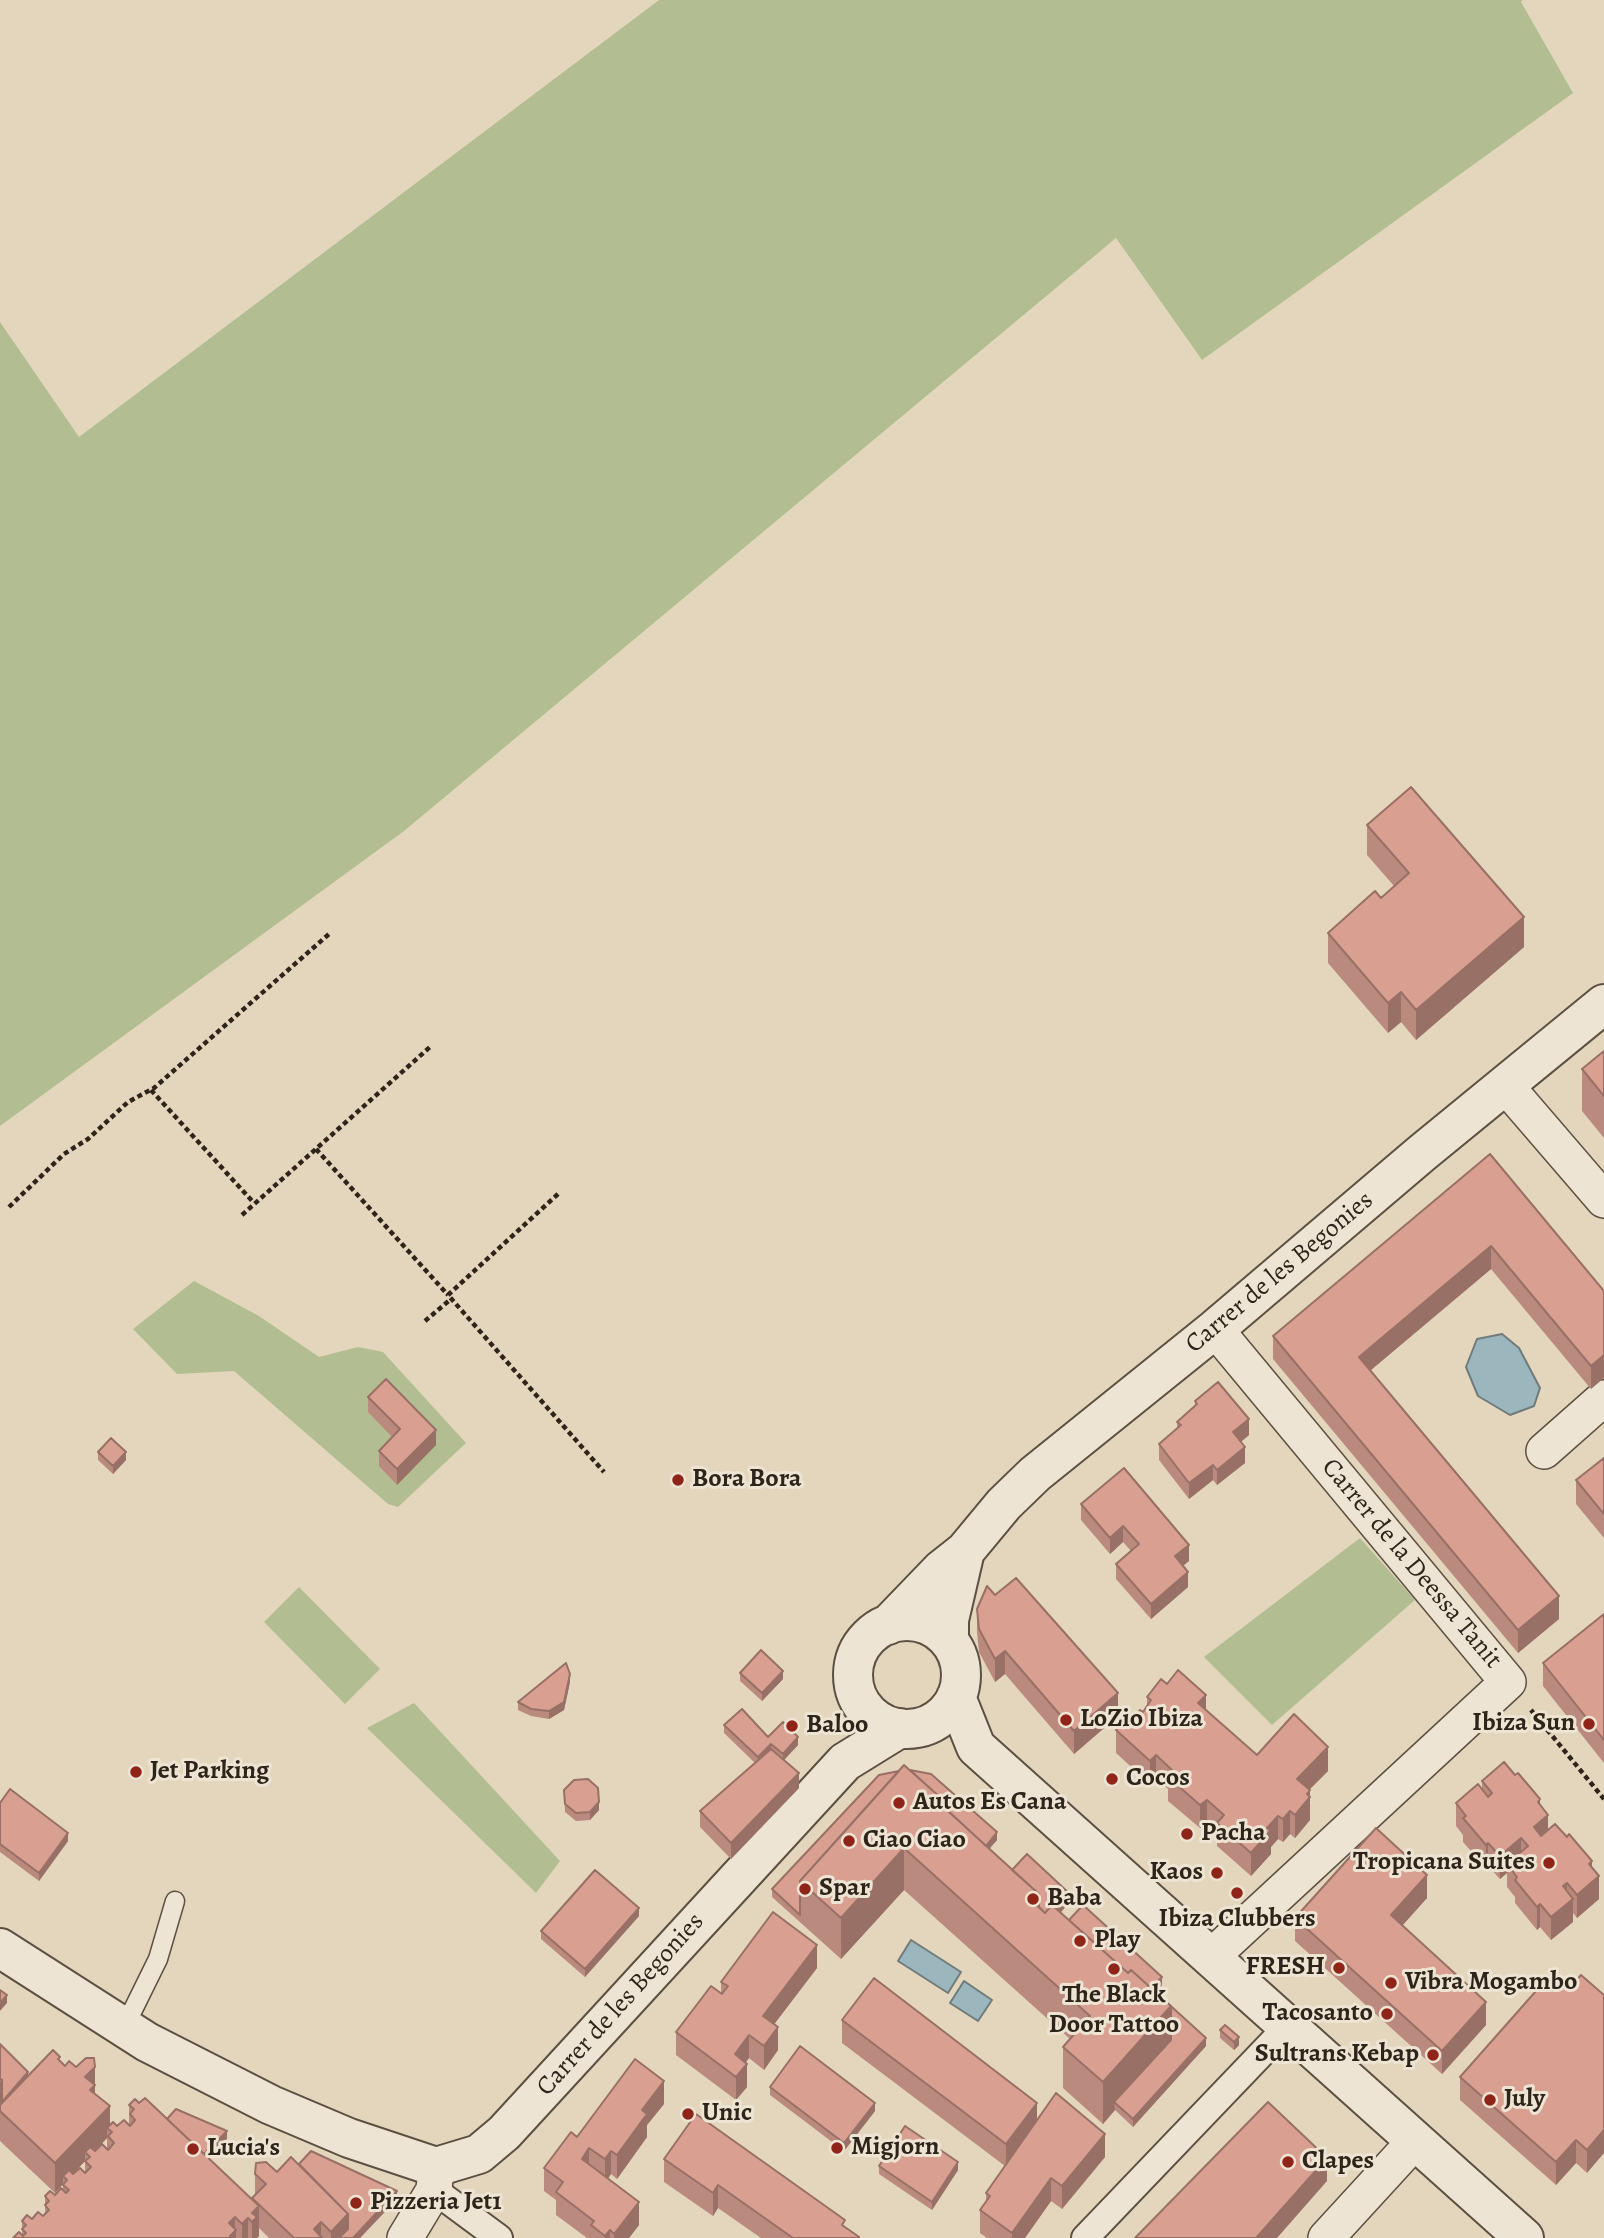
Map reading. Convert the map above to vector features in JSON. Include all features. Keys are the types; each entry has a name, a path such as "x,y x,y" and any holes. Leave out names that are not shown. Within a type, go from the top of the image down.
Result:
{"street":[{"name":"Carrer de les Begonies","path":"888,1625 941,1570 965,1551 1004,1504 1035,1474 1215,1329 1604,1004"},
{"path":"1505,1085 1604,1200"},
{"name":"Carrer de la Deessa Tanit","path":"1210,1957 1433,1742 1508,1682 1215,1329"},
{"path":"1544,1451 1604,1398"},
{"path":"845,1762 904,1729 940,1717 956,1697 961,1672 949,1641 949,1620 965,1551"},
{"path":"845,1762 858,1724 860,1701 854,1677 858,1653 873,1633 904,1621 921,1623 936,1630 949,1641"},
{"path":"956,1697 976,1746 1524,2238"},
{"path":"860,1701 877,1719 904,1729 976,1746"},
{"name":"Carrer de les Begonies","path":"435,2178 479,2154 505,2133 845,1762"},
{"path":"0,1948 124,2028 271,2105 435,2178 499,2238"},
{"path":"1085,2238 1288,2026"},
{"path":"1326,2238 1415,2141"},
{"path":"405,2238 435,2178"}],"lane":[{"path":"124,2028 158,1959 175,1901"}],"path":[{"path":"9,1207 64,1154 88,1139 128,1102 151,1090 329,934"},
{"path":"242,1215 430,1047"},
{"path":"151,1090 254,1203"},
{"path":"316,1149 604,1472"},
{"path":"425,1321 558,1194"},
{"path":"1508,1682 1604,1799"}],"green space":[{"path":"659,0 1523,0 1521,2 1573,93 1202,360 1116,238 404,831 0,1126 0,322 79,437"},
{"path":"194,1281 259,1316 319,1357 358,1347 383,1352 466,1443 398,1507 388,1504 234,1371 177,1374 133,1329"},
{"path":"1360,1538 1415,1600 1272,1725 1204,1657"},
{"path":"299,1587 380,1669 345,1704 264,1622"},
{"path":"414,1703 560,1861 536,1893 367,1728"}],"water":[{"path":"1502,1334 1519,1348 1540,1388 1534,1406 1510,1415 1478,1396 1466,1367 1477,1339"},
{"path":"911,1940 961,1972 948,1993 898,1961"},
{"path":"964,1981 992,2000 978,2021 950,2003"}],"building":[{"path":"1411,787 1524,917 1416,1010 1401,992 1388,1003 1328,933 1375,891 1381,898 1409,873 1367,825"},
{"path":"1604,1051 1604,1096 1582,1069"},
{"path":"1490,1154 1604,1291 1604,1355 1591,1366 1491,1246 1359,1357 1559,1596 1518,1630 1273,1336"},
{"path":"386,1379 436,1430 397,1469 379,1451 400,1429 368,1397"},
{"path":"1218,1382 1249,1419 1233,1432 1245,1447 1217,1470 1213,1465 1189,1483 1159,1444 1181,1425 1177,1422 1197,1404 1195,1401"},
{"path":"111,1438 126,1452 113,1466 98,1452"},
{"path":"1604,1458 1604,1514 1576,1480"},
{"path":"1124,1468 1189,1545 1175,1556 1188,1572 1151,1604 1116,1564 1139,1544 1123,1526 1110,1538 1081,1504"},
{"path":"1016,1578 1118,1693 1074,1731 1005,1651 995,1659 979,1629 977,1609 987,1586 995,1595"},
{"name":"Ibiza Sun","path":"1604,1614 1604,1740 1543,1663"},
{"path":"761,1650 783,1671 762,1693 740,1673"},
{"path":"566,1663 570,1674 564,1702 549,1711 531,1709 518,1702"},
{"path":"1178,1670 1206,1695 1198,1703 1257,1755 1294,1714 1328,1747 1297,1779 1310,1790 1307,1794 1310,1797 1295,1815 1290,1811 1283,1819 1278,1816 1267,1828 1271,1830 1251,1853 1217,1823 1224,1815 1207,1800 1200,1805 1168,1777 1173,1771 1156,1755 1150,1761 1116,1730 1125,1721 1128,1725 1140,1710 1143,1712 1151,1700 1147,1697 1161,1679 1167,1684"},
{"path":"742,1709 768,1737 783,1722 798,1737 783,1754 771,1744 758,1757 724,1725"},
{"path":"771,1749 799,1773 731,1843 700,1811"},
{"name":"Tropicana Suites","path":"1504,1762 1515,1775 1518,1773 1540,1799 1538,1802 1548,1815 1534,1827 1541,1836 1555,1824 1567,1837 1569,1834 1592,1861 1589,1864 1599,1876 1577,1895 1567,1883 1563,1886 1573,1899 1551,1917 1540,1904 1537,1907 1515,1880 1517,1877 1507,1864 1528,1846 1521,1838 1500,1856 1488,1843 1486,1845 1463,1818 1466,1816 1456,1803 1478,1784 1488,1797 1492,1793 1482,1781"},
{"path":"904,1765 943,1800 939,1803 1039,1894 1033,1902 1045,1913 1052,1905 1128,1973 1131,1970 1171,2006 1103,2082 1063,2047 1090,2016 904,1848 841,1918 800,1881"},
{"path":"910,1770 931,1774 997,1832 986,1846 943,1806 943,1800"},
{"path":"899,1771 800,1881 800,1915 772,1889 879,1775"},
{"path":"588,1779 598,1788 599,1802 590,1812 576,1813 565,1804 564,1790 574,1780"},
{"path":"10,1789 68,1833 39,1873 0,1844 0,1803"},
{"name":"Vibra Mogambo","path":"1376,1828 1427,1875 1391,1915 1486,2002 1442,2051 1295,1918"},
{"path":"1027,1854 1070,1894 1057,1909 1052,1905 1045,1913 1039,1907 1039,1894 1012,1870"},
{"path":"595,1870 639,1908 585,1969 541,1931"},
{"path":"1083,1905 1162,1977 1151,1988 1131,1970 1128,1973 1069,1920"},
{"path":"773,1912 817,1945 763,2016 778,2027 764,2046 749,2035 735,2054 747,2064 736,2077 676,2032 711,1986 722,1994 728,1986 721,1982"},
{"path":"1551,1974 1568,1990 1581,1975 1604,1995 1604,2130 1587,2150 1576,2140 1556,2162 1460,2077"},
{"path":"874,1978 1037,2103 1006,2144 842,2020"},
{"path":"0,1990 7,1995 0,2003"},
{"path":"1171,2006 1206,2038 1133,2119 1114,2102 1171,2040"},
{"path":"1225,2025 1239,2037 1234,2042 1220,2030"},
{"path":"0,2044 28,2072 2,2102 0,2079"},
{"path":"800,2046 875,2103 844,2143 770,2087"},
{"path":"53,2050 65,2066 69,2061 76,2067 86,2058 94,2058 95,2067 85,2077 95,2085 90,2090 110,2106 55,2163 0,2111 0,2105"},
{"path":"635,2059 664,2081 642,2110 647,2114 617,2155 611,2151 605,2159 589,2148 582,2159 639,2202 614,2234 610,2230 605,2236 591,2225 594,2221 556,2192 563,2182 544,2168 571,2132 577,2137"},
{"path":"1056,2093 1105,2134 1062,2186 1051,2178 1012,2233 980,2210 990,2196 986,2193"},
{"path":"145,2098 259,2206 252,2213 257,2217 252,2222 248,2218 242,2224 235,2217 229,2223 236,2230 230,2236 233,2238 13,2238 19,2232 23,2236 26,2233 22,2229 26,2225 22,2221 27,2215 32,2219 38,2212 43,2216 49,2210 45,2205 49,2201 45,2196 50,2191 55,2195 61,2188 66,2193 69,2190 63,2185 67,2180 63,2176 69,2170 73,2174 80,2168 85,2173 91,2167 85,2161 90,2157 85,2152 90,2147 95,2151 102,2144 108,2150 114,2143 108,2136 112,2132 107,2128 113,2122 117,2126 124,2120 130,2126 135,2120 130,2114 134,2109 129,2105 135,2099 139,2103"},
{"path":"1268,2102 1327,2158 1256,2238 1135,2238"},
{"path":"176,2109 227,2131 204,2154 167,2119"},
{"path":"696,2114 845,2220 842,2225 859,2237 793,2238 718,2185 713,2193 664,2159"},
{"path":"905,2126 958,2162 932,2202 879,2166"},
{"path":"311,2151 397,2191 353,2238 339,2238 348,2229 348,2214 299,2164"},
{"path":"291,2157 348,2214 331,2232 321,2222 314,2229 322,2238 294,2238 252,2198 266,2184 255,2174 256,2163 266,2162 277,2172"}],"place":[{"name":"Bora Bora","path":"678,1480"},
{"name":"LoZio Ibiza","path":"1066,1720"},
{"name":"Ibiza Sun","path":"1589,1724"},
{"name":"Baloo","path":"792,1726"},
{"name":"Jet Parking","path":"136,1772"},
{"name":"Cocos","path":"1112,1779"},
{"name":"Autos Es Cana","path":"899,1803"},
{"name":"Pacha","path":"1187,1834"},
{"name":"Ciao Ciao","path":"849,1841"},
{"name":"Tropicana Suites","path":"1549,1863"},
{"name":"Kaos","path":"1217,1873"},
{"name":"Spar","path":"805,1889"},
{"name":"Ibiza Clubbers","path":"1237,1893"},
{"name":"Baba","path":"1033,1899"},
{"name":"Play","path":"1080,1941"},
{"name":"FRESH","path":"1339,1968"},
{"name":"The Black Door Tattoo","path":"1114,1969"},
{"name":"Vibra Mogambo","path":"1391,1983"},
{"name":"Tacosanto","path":"1387,2014"},
{"name":"Sultrans Kebap","path":"1433,2055"},
{"name":"July","path":"1490,2100"},
{"name":"Unic","path":"688,2114"},
{"name":"Migjorn","path":"837,2148"},
{"name":"Lucia's","path":"193,2149"},
{"name":"Clapes","path":"1288,2162"},
{"name":"Pizzeria Jet1","path":"356,2203"}]}
